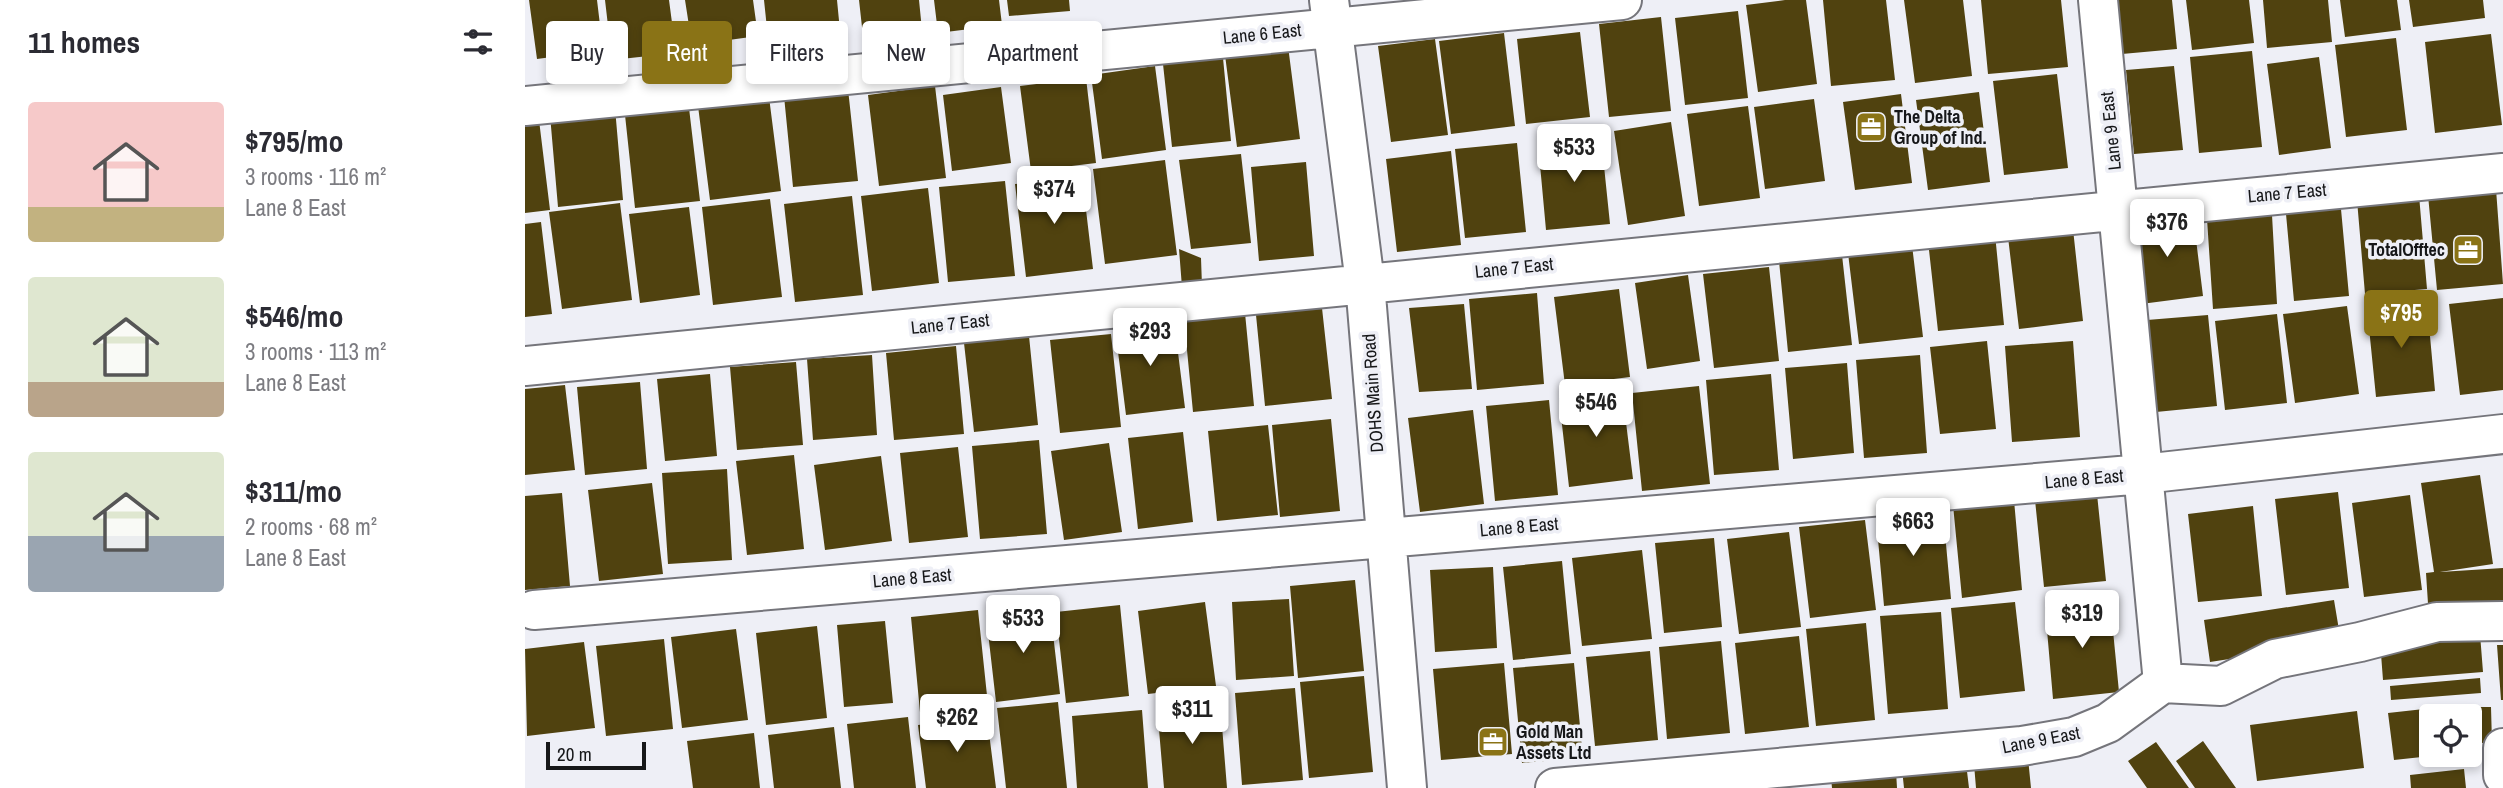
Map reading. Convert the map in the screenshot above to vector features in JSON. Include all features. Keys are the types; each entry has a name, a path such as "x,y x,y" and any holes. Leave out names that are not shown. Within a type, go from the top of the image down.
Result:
{"street":[{"name":"Lane 6 East","path":"525,106 1330,14 1622,0"},
{"name":"Lane 9 East","path":"1555,788 2022,746 2074,737 2108,723 2164,683 2098,0"},
{"name":"DOHS Main Road","path":"1330,14 1365,283 1384,538 1407,788"},
{"name":"Lane 7 East","path":"525,366 2119,208 2503,173"},
{"name":"Lane 8 East","path":"534,610 2143,474 2503,434"},
{"path":"2164,683 2221,686 2275,659 2360,642 2437,622 2503,621"},
{"path":"2503,748 2503,775"}],"building":[{"path":"529,0 597,0 600,21 546,21 546,58 537,59"},
{"path":"605,0 669,0 672,21 642,21 642,57 628,58 628,21 607,21"},
{"path":"685,0 753,0 756,21 746,21 746,38 732,40 732,21 688,21"},
{"path":"764,0 837,0 839,21 766,21"},
{"path":"859,0 919,0 921,21 862,21 862,27"},
{"path":"934,0 999,0 1002,21 964,21 964,30 950,32 950,21 937,21"},
{"path":"1007,0 1069,0 1070,11 1009,16"},
{"path":"1806,0 1817,84 1758,92 1746,5"},
{"path":"1823,0 1886,0 1895,80 1831,86"},
{"path":"1904,0 1963,0 1972,76 1915,83"},
{"path":"1981,0 2061,0 2068,67 1988,74"},
{"path":"2117,0 2172,0 2177,49 2122,54"},
{"path":"2186,0 2249,0 2254,43 2192,50"},
{"path":"2263,0 2328,0 2332,42 2267,48"},
{"path":"2340,0 2397,0 2401,30 2345,37"},
{"path":"2409,0 2483,0 2485,18 2413,27"},
{"path":"1738,11 1748,98 1685,105 1675,18"},
{"path":"1661,17 1671,111 1609,117 1599,24"},
{"path":"1580,32 1590,117 1526,124 1517,39"},
{"path":"1504,33 1515,126 1451,134 1439,41"},
{"path":"2491,34 2502,125 2435,133 2425,42"},
{"path":"2396,38 2407,130 2346,137 2335,45"},
{"path":"1435,39 1448,135 1391,142 1378,46"},
{"path":"1288,46 1300,139 1237,147 1225,55"},
{"path":"2252,51 2262,147 2199,153 2190,57"},
{"path":"2319,57 2331,148 2279,155 2267,64"},
{"path":"1223,58 1231,141 1172,147 1163,64"},
{"path":"1155,66 1166,150 1102,159 1092,84 1102,84 1102,73"},
{"path":"2174,66 2183,150 2134,154 2126,70"},
{"path":"2057,74 2068,168 2004,175 1993,81"},
{"path":"1087,84 1096,163 1031,171 1020,86"},
{"path":"935,86 946,178 879,186 868,95"},
{"path":"1001,87 1011,163 952,171 943,95"},
{"path":"848,89 858,181 793,187 784,96"},
{"path":"1979,92 1990,182 1928,190 1916,100"},
{"path":"1901,94 1912,183 1855,190 1843,102"},
{"path":"769,97 781,191 710,200 698,106"},
{"path":"1814,99 1825,181 1765,189 1754,107"},
{"path":"1748,106 1760,198 1699,206 1687,114"},
{"path":"615,108 623,200 558,207 550,115"},
{"path":"689,108 700,201 635,208 625,115"},
{"path":"539,120 550,210 525,213 525,122"},
{"path":"1671,122 1685,216 1628,225 1614,131"},
{"path":"1601,137 1610,224 1546,230 1538,143"},
{"path":"1517,143 1526,232 1465,238 1455,149"},
{"path":"1451,151 1461,245 1397,252 1386,159"},
{"path":"1241,154 1251,243 1191,249 1179,160"},
{"path":"1165,160 1177,255 1105,264 1093,169"},
{"path":"1306,162 1314,256 1259,261 1251,167"},
{"path":"1082,176 1093,269 1026,277 1015,184"},
{"path":"1005,181 1015,276 948,282 939,187"},
{"path":"928,188 939,283 872,291 861,196"},
{"path":"2496,189 2503,284 2437,290 2428,195"},
{"path":"2419,195 2427,289 2365,294 2357,200"},
{"path":"852,196 863,295 795,302 784,204"},
{"path":"770,199 782,297 713,305 702,207"},
{"path":"620,203 632,300 562,309 549,212"},
{"path":"689,207 700,295 640,303 629,214"},
{"path":"2341,209 2349,296 2294,301 2286,214"},
{"path":"2193,215 2203,296 2141,304 2130,223"},
{"path":"2272,215 2277,304 2213,309 2207,219"},
{"path":"541,222 552,314 525,317 525,224"},
{"path":"2073,229 2083,321 2019,329 2008,237"},
{"path":"1995,234 2004,325 1938,331 1928,241"},
{"path":"1912,245 1923,337 1859,344 1848,253"},
{"path":"1179,249 1201,258 1202,286 1182,287"},
{"path":"1842,255 1852,345 1788,352 1779,261"},
{"path":"1769,267 1779,361 1714,368 1703,274"},
{"path":"1688,275 1700,361 1647,369 1635,283"},
{"path":"1619,289 1630,377 1565,385 1554,297"},
{"path":"1537,293 1544,384 1477,390 1469,299"},
{"path":"2503,298 2503,390 2460,395 2449,304"},
{"path":"2427,303 2435,391 2376,397 2367,308"},
{"path":"1464,304 1472,389 1419,392 1409,308"},
{"path":"2347,306 2359,394 2295,403 2283,314"},
{"path":"1322,308 1332,399 1265,406 1256,315"},
{"path":"1245,313 1254,406 1193,412 1184,319"},
{"path":"2277,314 2287,403 2225,410 2215,321"},
{"path":"2208,315 2217,406 2156,412 2147,320"},
{"path":"1174,321 1185,408 1126,415 1115,328"},
{"path":"1111,334 1121,427 1060,433 1050,340"},
{"path":"1029,336 1038,425 974,432 964,343"},
{"path":"1987,341 1996,429 1940,434 1930,347"},
{"path":"2073,341 2080,437 2012,442 2005,346"},
{"path":"956,346 964,434 894,440 886,353"},
{"path":"872,355 877,435 813,440 807,359"},
{"path":"1920,355 1927,453 1864,458 1856,360"},
{"path":"796,362 803,445 737,450 730,367"},
{"path":"1847,363 1854,453 1793,459 1785,368"},
{"path":"710,374 717,456 665,461 657,379"},
{"path":"1771,374 1779,470 1714,475 1706,380"},
{"path":"640,382 647,469 585,475 577,387"},
{"path":"565,385 575,470 525,475 525,389"},
{"path":"1699,386 1710,484 1642,491 1632,393"},
{"path":"1622,390 1633,479 1569,487 1559,398"},
{"path":"1549,400 1558,495 1495,501 1486,406"},
{"path":"1473,410 1484,504 1420,512 1408,418"},
{"path":"1331,419 1340,511 1280,517 1272,425"},
{"path":"1268,425 1278,515 1217,521 1208,431"},
{"path":"1183,432 1193,522 1138,529 1128,438"},
{"path":"1039,440 1047,534 980,539 972,446"},
{"path":"1109,443 1122,532 1064,540 1051,451"},
{"path":"958,447 968,537 909,543 900,453"},
{"path":"794,455 804,549 747,555 736,461"},
{"path":"881,456 892,541 825,550 814,465"},
{"path":"727,469 732,560 668,564 662,473"},
{"path":"2480,475 2493,564 2440,572 2503,568 2503,614 2429,619 2426,573 2434,572 2421,483"},
{"path":"652,483 663,574 599,581 588,490"},
{"path":"2338,492 2349,588 2286,595 2275,499"},
{"path":"562,493 570,586 525,590 525,496"},
{"path":"2097,494 2106,581 2044,587 2035,500"},
{"path":"2410,495 2422,590 2364,597 2352,503"},
{"path":"2014,500 2022,590 1962,598 1953,505"},
{"path":"2253,506 2262,596 2198,602 2188,514"},
{"path":"1943,511 1951,599 1884,606 1876,517"},
{"path":"1865,520 1876,610 1810,618 1799,527"},
{"path":"1789,532 1801,627 1739,634 1727,539"},
{"path":"1714,538 1722,627 1664,633 1655,543"},
{"path":"1642,550 1652,639 1582,646 1572,558"},
{"path":"1562,561 1571,654 1513,660 1503,567"},
{"path":"1493,567 1497,648 1435,652 1430,570"},
{"path":"1355,580 1364,671 1298,678 1290,586"},
{"path":"1289,599 1294,676 1236,680 1232,602"},
{"path":"2110,600 2119,692 2053,699 2045,607"},
{"path":"2334,600 2341,642 2210,662 2204,620"},
{"path":"1205,602 1216,686 1148,694 1138,611"},
{"path":"2015,602 2025,691 1960,698 1951,608"},
{"path":"1120,605 1129,696 1066,703 1056,612"},
{"path":"1050,608 1060,694 996,702 986,615"},
{"path":"978,610 988,705 920,712 911,617"},
{"path":"1941,612 1948,709 1888,714 1880,616"},
{"path":"885,621 893,703 844,707 837,625"},
{"path":"1866,623 1875,720 1816,726 1806,629"},
{"path":"817,626 827,718 766,725 756,633"},
{"path":"736,629 748,720 682,728 671,637"},
{"path":"2480,634 2483,672 2383,680 2380,641"},
{"path":"1799,636 1809,727 1745,734 1735,643"},
{"path":"664,639 673,729 606,736 596,646"},
{"path":"1721,641 1730,733 1667,739 1659,647"},
{"path":"584,642 595,728 527,736 525,649"},
{"path":"2497,645 2503,645 2503,700 2501,700"},
{"path":"1650,651 1658,740 1595,746 1586,657"},
{"path":"1504,663 1512,754 1441,760 1433,669"},
{"path":"1574,663 1583,758 1522,763 1513,668"},
{"path":"1364,676 1373,772 1309,778 1300,682"},
{"path":"2480,678 2481,693 2391,700 2390,686"},
{"path":"1295,688 1303,780 1242,785 1235,693"},
{"path":"1220,701 1227,788 1164,788 1157,706"},
{"path":"1058,702 1067,788 1006,788 997,708"},
{"path":"2482,707 2491,707 2492,743 2482,743"},
{"path":"1142,710 1148,788 1077,788 1072,716"},
{"path":"2419,710 2419,757 2394,760 2388,713"},
{"path":"2357,711 2364,768 2257,781 2250,725"},
{"path":"908,717 916,788 854,788 847,724"},
{"path":"987,717 996,788 926,788 918,725"},
{"path":"834,727 841,788 774,788 768,735"},
{"path":"754,733 760,788 693,788 687,741"},
{"path":"2203,741 2236,788 2195,788 2176,761"},
{"path":"2156,742 2189,788 2147,788 2128,761"},
{"path":"2028,758 2031,788 1976,788 1974,764"},
{"path":"1966,763 1969,788 1904,788 1902,769"},
{"path":"2464,769 2466,788 2411,788 2410,775"},
{"path":"1896,771 1897,788 1832,788 1831,778"}],"place":[{"name":"The Delta Group of Ind.","path":"1871,127"},
{"name":"TotalOfftec","path":"2468,250"},
{"name":"Gold Man Assets Ltd","path":"1493,742"}]}
